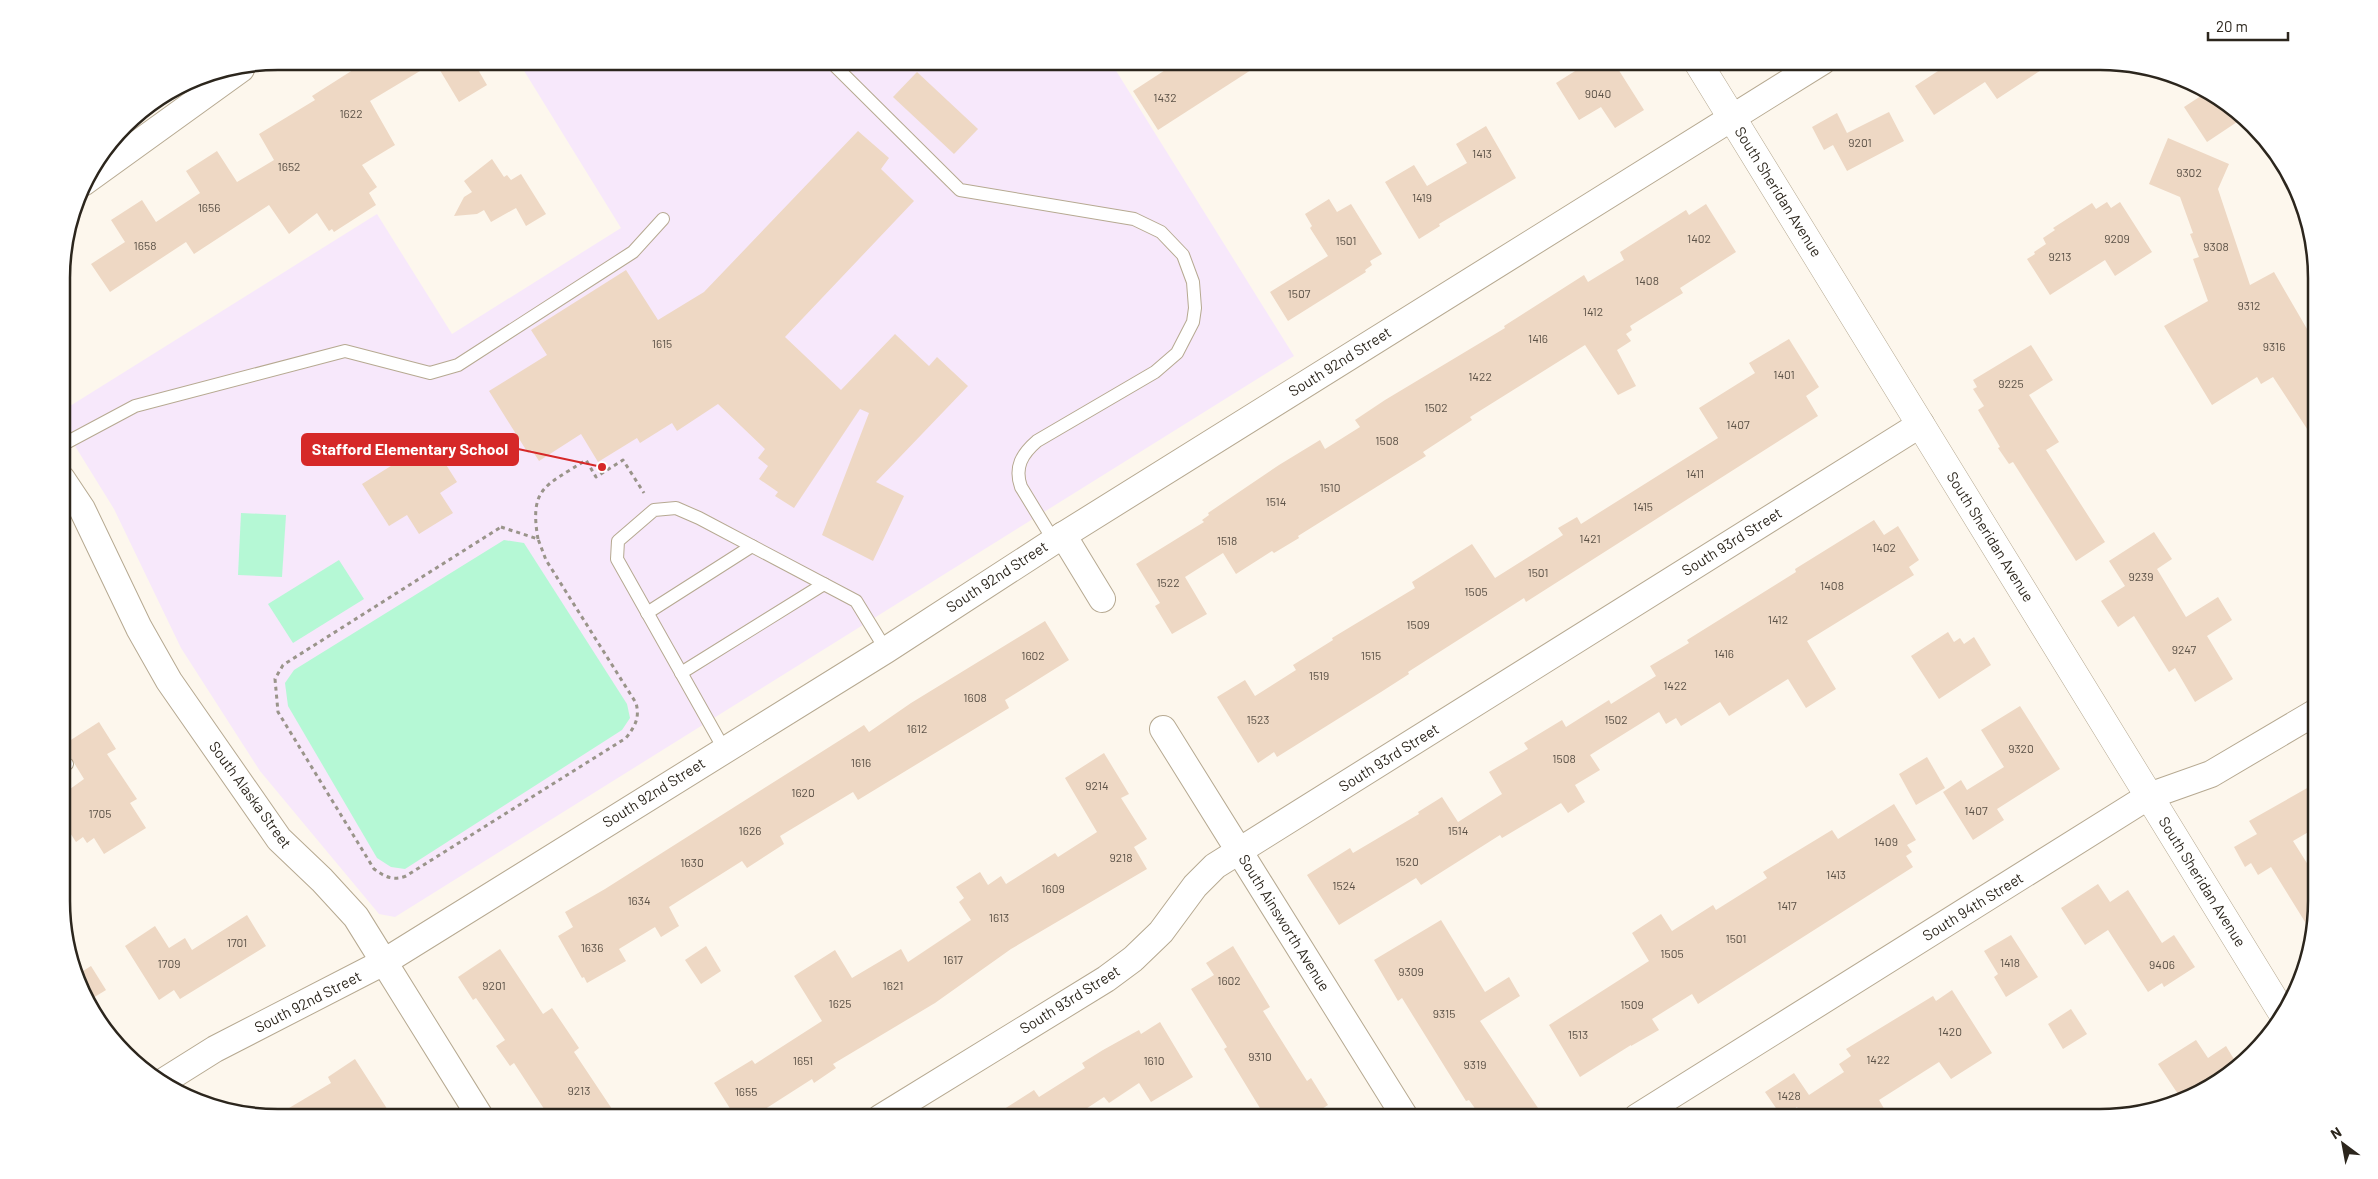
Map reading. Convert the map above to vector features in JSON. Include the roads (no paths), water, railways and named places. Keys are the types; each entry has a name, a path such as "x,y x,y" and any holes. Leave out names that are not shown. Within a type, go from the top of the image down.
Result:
{"street":[{"name":"South Sheridan Avenue","path":"1703,70 2279,1007"},
{"name":"South 92nd Street","path":"168,1078 215,1049 384,962 886,650 1058,538 1809,70"},
{"path":"100,171 231,75"},
{"name":"South 93rd Street","path":"895,1109 1106,980 1133,960 1161,932 1195,886 1215,866 1921,424"},
{"name":"South Alaska Street","path":"70,490 82,509 139,628 169,681 279,839 342,899 356,917 475,1109"},
{"path":"1058,538 1102,598"},
{"name":"South 94th Street","path":"1650,1109 2149,796 2211,774 2308,717"},
{"name":"South Ainsworth Avenue","path":"1163,728 1399,1109"}],"lane":[{"path":"839,70 960,190 1134,219 1161,232 1183,255 1193,282 1195,308 1193,322 1176,353 1155,372 1037,441 1024,454 1020,463 1018,478 1021,487 1058,538"},
{"path":"70,441 135,406 345,351 430,373 458,365 633,252 663,220"},
{"path":"724,749 617,559 618,541 654,510 676,508 856,601 886,650"},
{"path":"647,613 752,546"},
{"path":"681,673 824,584"}],"place":[{"name":"Stafford Elementary School","path":"602,467"}]}
